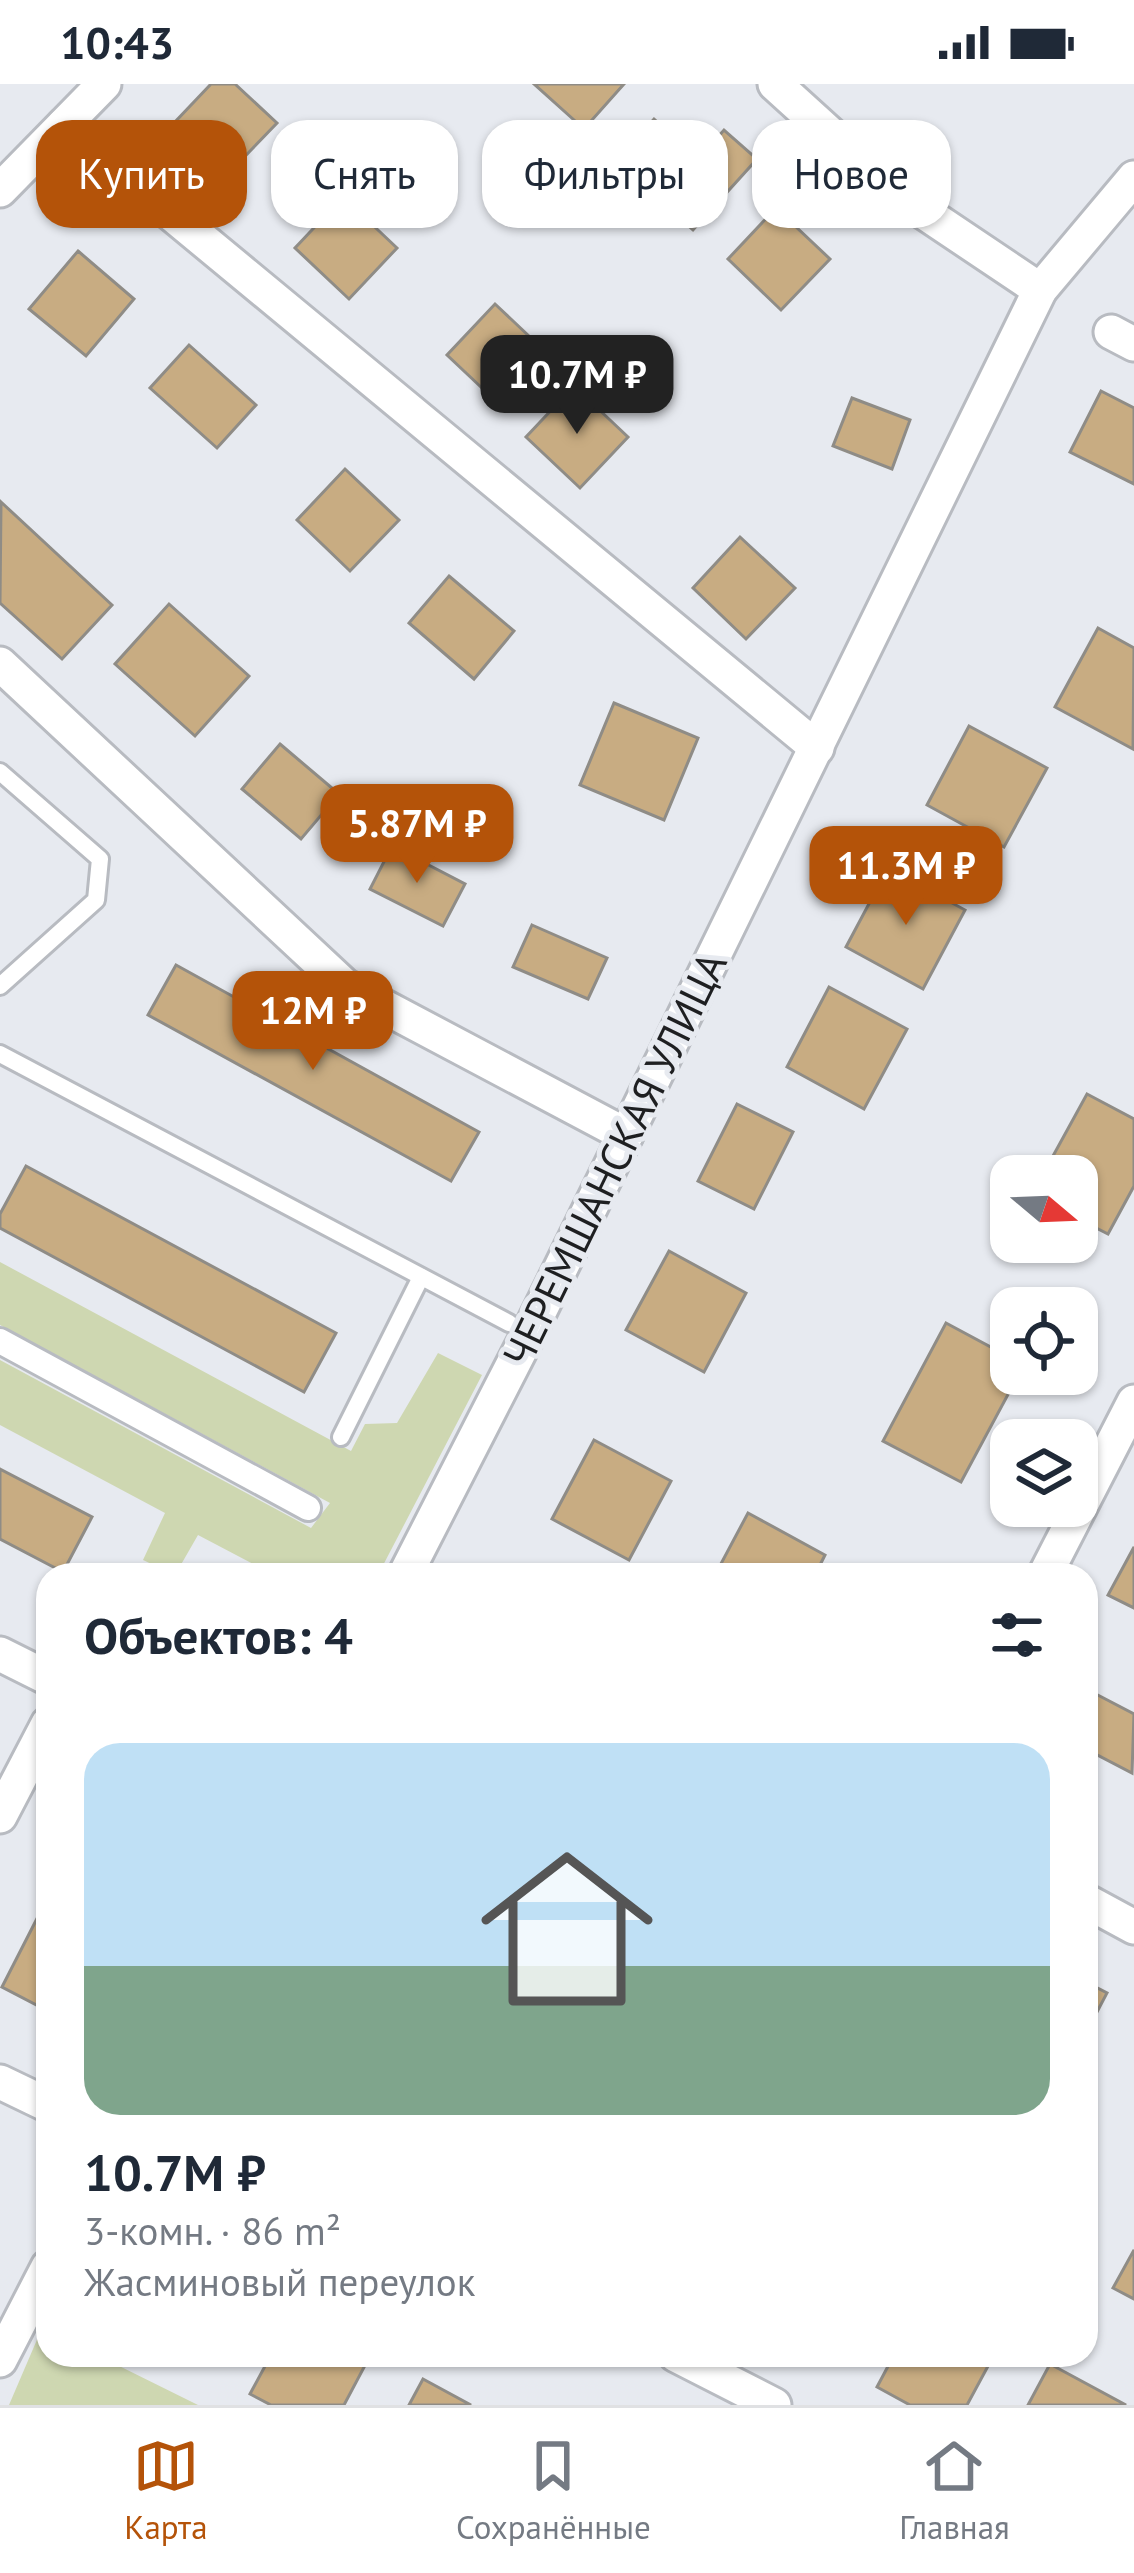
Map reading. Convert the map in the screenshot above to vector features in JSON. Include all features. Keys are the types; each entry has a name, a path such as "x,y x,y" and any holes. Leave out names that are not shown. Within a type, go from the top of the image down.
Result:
{"street":[{"path":"69,120 104,84"},
{"path":"775,84 895,192 1040,290"},
{"path":"0,190 36,153"},
{"name":"ЧЕРЕМШАНСКАЯ УЛИЦА","path":"411,1563 518,1330 626,1135 1040,290 1134,178"},
{"path":"188,228 817,748"},
{"path":"0,664 345,986 626,1135"},
{"path":"0,1341 308,1508"},
{"path":"1051,1563 1134,1402"},
{"path":"0,1654 36,1672"},
{"path":"0,1816 36,1747"},
{"path":"1098,1908 1134,1927"},
{"path":"0,2082 36,2099"},
{"path":"0,2360 36,2290"},
{"path":"700,2367 774,2405"}],"lane":[{"path":"0,772 100,860 102,877 96,900 0,986"},
{"path":"0,1054 518,1330"},
{"path":"341,1437 421,1277"}],"green space":[{"path":"0,1262 351,1451 365,1424 397,1423 438,1353 482,1375 384,1563 251,1563 198,1535 182,1563 149,1563 143,1560 165,1513 0,1425 0,1360 311,1528 330,1503 0,1325"},
{"path":"36,2342 36,2367 121,2367 198,2405 9,2405"}],"building":[{"path":"211,84 235,84 274,120 247,154 247,120 177,120"},
{"path":"534,84 624,84 592,120 574,120"},
{"path":"728,134 752,155 752,165 728,191"},
{"path":"314,228 376,228 397,248 349,299 295,248"},
{"path":"757,228 797,228 830,259 781,310 728,259"},
{"path":"78,251 134,299 86,356 29,309"},
{"path":"495,304 549,355 501,406 447,355"},
{"path":"189,345 256,405 217,448 150,388"},
{"path":"574,386 628,437 580,488 526,437"},
{"path":"1101,391 1134,408 1134,484 1070,452"},
{"path":"852,398 910,420 892,469 833,446"},
{"path":"345,469 399,520 350,571 297,520"},
{"path":"1,502 112,605 62,659 0,603"},
{"path":"740,537 795,588 746,639 693,588"},
{"path":"449,576 514,631 474,679 409,623"},
{"path":"169,604 249,676 195,736 115,664"},
{"path":"1098,628 1134,648 1133,749 1055,707"},
{"path":"614,703 698,738 664,820 580,785"},
{"path":"969,726 1047,768 1004,847 927,805"},
{"path":"280,744 339,794 301,839 242,789"},
{"path":"392,846 465,884 443,926 370,889"},
{"path":"888,868 965,910 923,989 846,947"},
{"path":"532,925 607,958 588,999 513,967"},
{"path":"176,965 479,1132 451,1181 148,1015"},
{"path":"829,987 907,1029 864,1109 787,1067"},
{"path":"1087,1094 1134,1119 1134,1186 1108,1234 1098,1229 1098,1155 1054,1155"},
{"path":"737,1104 793,1132 754,1209 698,1181"},
{"path":"26,1166 336,1333 304,1392 0,1228 0,1214"},
{"path":"669,1251 746,1293 704,1372 626,1330"},
{"path":"946,1323 990,1347 990,1395 1008,1395 995,1419 990,1419 990,1428 961,1482 883,1441"},
{"path":"594,1440 671,1481 629,1560 552,1519"},
{"path":"0,1469 92,1517 68,1563 46,1563 0,1539"},
{"path":"748,1513 825,1555 821,1563 721,1563"},
{"path":"1134,1547 1134,1608 1108,1595"},
{"path":"1098,1695 1134,1714 1132,1773 1098,1755"},
{"path":"36,1920 36,2005 2,1987"},
{"path":"1098,1988 1107,1993 1098,2010"},
{"path":"1134,2250 1134,2299 1113,2288"},
{"path":"265,2367 364,2367 344,2405 271,2405 250,2394"},
{"path":"888,2367 988,2367 967,2405 910,2405 877,2387"},
{"path":"1048,2367 1056,2367 1126,2405 1028,2405"},
{"path":"423,2379 471,2405 409,2405"}]}
